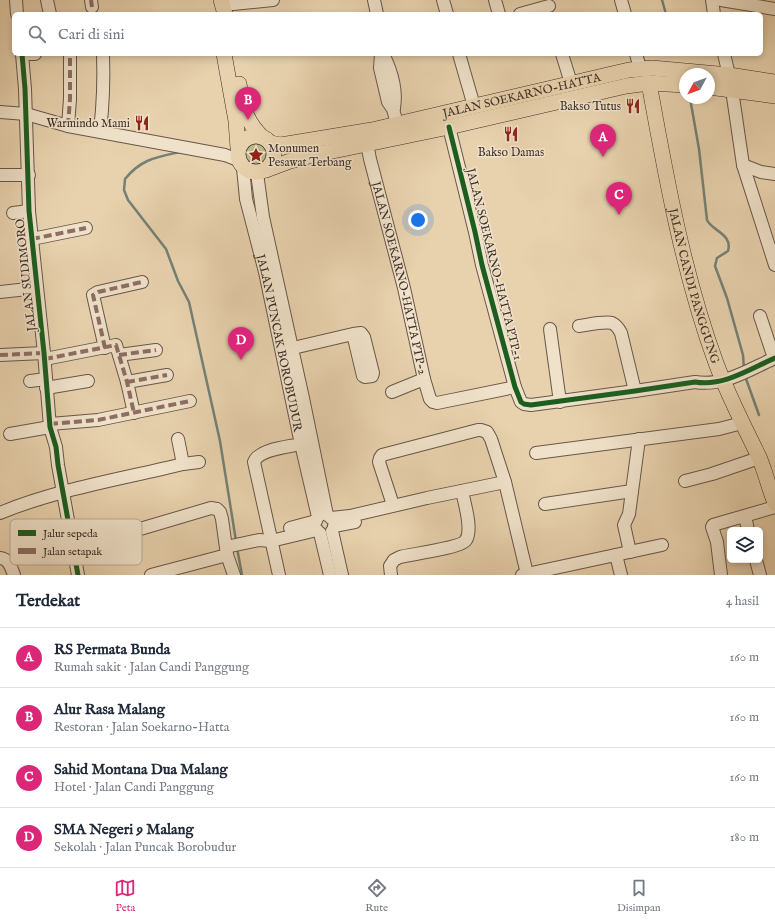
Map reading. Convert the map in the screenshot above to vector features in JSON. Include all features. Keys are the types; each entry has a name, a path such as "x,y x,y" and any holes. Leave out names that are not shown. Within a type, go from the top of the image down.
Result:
{"main road":[{"path":"224,56 236,121 248,164 272,162 274,157 273,148 253,128 246,114 234,56"},
{"name":"JALAN SOEKARNO-HATTA","path":"679,85 649,83 476,112 397,124 372,130 281,145 252,136 244,140 248,164 296,159 449,127 476,112 638,61 659,69 730,83 775,96"},
{"name":"JALAN SOEKARNO-HATTA","path":"715,86 730,83 775,82"},
{"name":"JALAN CANDI PANGGUNG","path":"649,83 666,178 687,271 722,377 759,458 775,503"}],"street":[{"path":"16,0 17,12"},
{"path":"47,0 50,12"},
{"path":"219,7 273,0"},
{"path":"374,0 377,12"},
{"path":"443,0 446,12"},
{"path":"495,0 498,12"},
{"path":"621,0 624,12"},
{"path":"712,0 714,12"},
{"path":"722,0 775,9"},
{"path":"528,12 549,7"},
{"name":"JALAN SUDIMORO","path":"22,56 29,175 29,211 50,426 56,447 68,519"},
{"path":"68,126 70,99 70,56"},
{"path":"100,131 103,98 103,56"},
{"path":"382,56 380,68 388,102 394,109 397,124"},
{"path":"460,56 476,112"},
{"path":"563,56 571,83"},
{"path":"724,56 743,165 775,265"},
{"path":"0,112 26,114 68,126 225,155 248,164"},
{"name":"JALAN SOEKARNO-HATTA PTP-1","path":"449,127 482,265 518,398 524,404 531,406 560,402"},
{"name":"JALAN SOEKARNO-HATTA PTP-2","path":"367,144 404,288 424,379 430,399 434,402 442,402 514,387"},
{"name":"JALAN PUNCAK BOROBUDUR","path":"248,164 260,199 270,271 324,524 330,575"},
{"path":"743,165 761,172 775,174"},
{"path":"748,183 761,172"},
{"path":"0,175 29,175"},
{"path":"13,213 29,211"},
{"path":"32,239 86,228"},
{"name":"JALAN PUNCAK BOROBUDUR","path":"270,271 293,348 301,444 324,524 342,575"},
{"path":"106,348 93,295 98,292 142,282"},
{"path":"0,292 37,288"},
{"path":"550,329 560,402 695,382 705,383 743,369 774,354 760,316"},
{"path":"578,326 612,323 616,326 621,333 635,391"},
{"path":"293,348 353,334"},
{"path":"0,355 44,356 106,348 116,345 127,382 134,414"},
{"path":"119,355 156,350"},
{"path":"127,382 167,375"},
{"path":"392,392 424,379"},
{"path":"30,381 46,383 88,381"},
{"path":"10,434 50,426 134,414 190,401"},
{"path":"536,453 719,429 742,423"},
{"path":"393,505 379,462 382,455 481,430 487,432 491,439 506,486 525,574 662,545"},
{"path":"178,439 183,464"},
{"path":"630,552 624,525 629,514 639,439"},
{"path":"279,575 267,538 254,462 256,458 264,452 301,444"},
{"path":"685,481 712,474 759,458"},
{"path":"0,513 63,492 183,464 199,462"},
{"path":"151,575 243,543 324,524 506,486"},
{"path":"545,504 632,491"},
{"path":"391,575 390,566 394,560 400,556 452,547 464,543 467,539 469,526 463,494"},
{"path":"324,524 393,505 428,502"},
{"path":"721,575 717,542 713,525 775,507"},
{"path":"142,527 211,508 217,509 220,512 222,519 234,575"},
{"path":"744,516 747,527"},
{"path":"616,555 621,575"},
{"path":"0,558 4,558 10,564"},
{"path":"757,563 760,575"},
{"path":"10,565 14,575"},
{"name":"JALAN SUDIMORO","path":"76,565 78,575"}],"green space":[{"path":"256,144 263,147 266,154 263,161 256,164 249,161 246,154 249,147"}],"waterway":[{"path":"662,0 665,12"},
{"path":"691,104 699,149 707,220 725,237 729,245 728,251 717,258 715,266 727,298 743,355 744,369"},
{"path":"180,152 157,157 137,167 125,179 124,190 128,200 166,249 178,281 189,302 220,441 236,541"},
{"path":"745,376 759,415"},
{"path":"237,548 242,575"}],"marked path":[{"path":"91,0 92,7"},
{"path":"68,126 70,99 70,56"},
{"path":"32,239 86,228"},
{"path":"105,348 93,295 98,292 142,282"},
{"path":"45,359 116,345 134,413"},
{"path":"119,355 156,350"},
{"path":"0,355 44,353"},
{"path":"127,382 167,375"},
{"path":"50,424 98,420 190,401"}],"cycle path":[{"path":"22,56 25,89 29,211 50,427 56,447 68,519"},
{"path":"449,127 482,265 515,387 521,402 531,405 695,382 716,382 726,380 746,372 775,358"},
{"path":"76,565 78,575"}],"place":[{"name":"Bakso Tutus","path":"633,106"},
{"name":"Alur Rasa Malang","path":"248,120"},
{"name":"Warmindo Mami","path":"142,123"},
{"name":"Bakso Damas","path":"511,134"},
{"name":"Monumen Pesawat Terbang","path":"256,155"},
{"name":"RS Permata Bunda","path":"603,157"},
{"name":"Sahid Montana Dua Malang","path":"619,215"},
{"name":"SMA Negeri 9 Malang","path":"241,360"}]}
